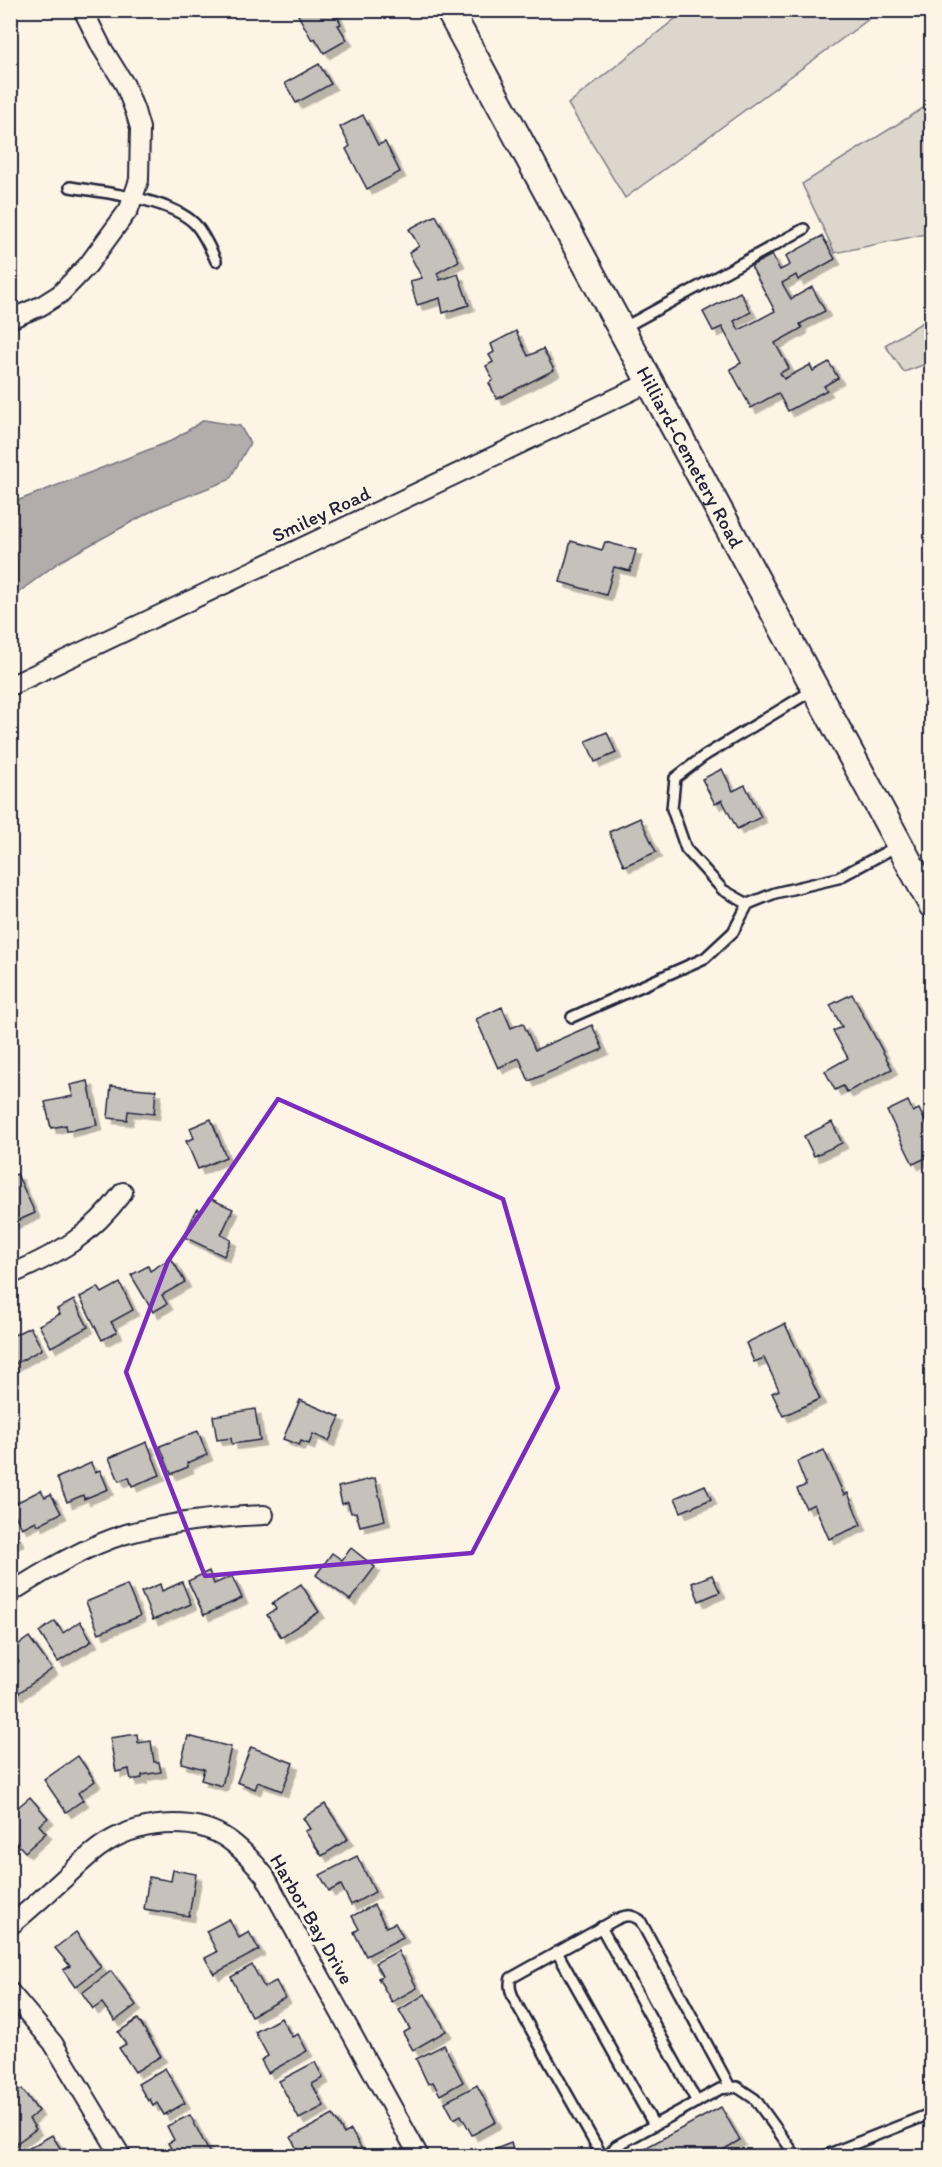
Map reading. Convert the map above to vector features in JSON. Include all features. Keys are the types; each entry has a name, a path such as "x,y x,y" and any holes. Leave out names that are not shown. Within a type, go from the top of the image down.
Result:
{"main road":[{"name":"Hilliard-Cemetery Road","path":"449,10 932,905"}],"street":[{"path":"10,320 41,306 60,294 88,265 129,209 139,180 140,128 135,111 125,85 102,48 83,10"},
{"name":"Smiley Road","path":"10,686 650,382"},
{"path":"10,1275 74,1243 109,1211 123,1192"},
{"path":"10,1593 33,1578 85,1551 126,1534 221,1517 264,1515"},
{"name":"Harbor Bay Drive","path":"10,1926 100,1846 129,1832 160,1825 185,1825 208,1829 228,1839 247,1854 265,1875 419,2157"},
{"path":"10,1992 53,2043 122,2157"}],"lane":[{"path":"70,187 134,198 179,213 193,222 201,232 216,261"},
{"path":"621,329 804,229"},
{"path":"748,904 723,890 686,849 672,809 675,778 704,756 814,689"},
{"path":"572,1017 705,958 733,932 748,904 775,893 838,878 899,845"},
{"path":"602,2157 511,1992 509,1983 511,1978 601,1927 624,1916 632,1915 640,1920 730,2087"},
{"path":"601,1927 697,2102"},
{"path":"558,1952 654,2125"},
{"path":"608,2157 615,2146 720,2089 737,2087 755,2099 796,2157"},
{"path":"824,2157 932,2114"}],"highlighted area":[{"path":"278,1099 503,1199 558,1388 472,1553 205,1576 126,1372 168,1261"}],"shaded area":[{"path":"685,11 880,11 625,198 568,104"},
{"path":"931,103 931,233 835,253 802,184"},
{"path":"931,317 931,362 904,372 885,345"},
{"path":"204,420 240,426 250,443 229,480 159,507 59,562 11,598 11,506 17,501 171,441"}],"building":[{"path":"303,10 334,10 341,24 338,25 347,40 324,53 315,38 312,40 298,15"},
{"path":"319,64 331,84 296,103 285,83"},
{"path":"363,115 378,145 385,142 400,172 367,189 346,149 350,146 340,127"},
{"path":"436,215 459,261 437,273 440,280 458,274 469,305 443,313 440,298 417,305 410,281 422,278 409,253 419,246 409,229"},
{"path":"822,236 835,259 798,280 796,275 782,283 791,299 812,287 825,311 800,324 802,328 775,343 789,368 780,373 784,379 810,365 813,371 829,362 838,378 824,386 827,390 788,411 778,393 751,408 730,369 741,363 722,327 713,331 703,312 740,292 751,312 734,321 739,330 775,311 751,266 772,255 780,270 790,265 786,256"},
{"path":"516,331 528,356 543,349 554,370 497,399 489,383 493,380 486,366 493,362 489,355 494,352 491,344"},
{"path":"571,541 602,550 605,542 636,550 630,571 614,567 606,595 560,582"},
{"path":"607,732 616,753 595,762 586,741"},
{"path":"722,769 733,791 745,785 761,817 737,829 722,800 715,804 702,779"},
{"path":"640,818 656,852 624,866 609,832"},
{"path":"852,994 892,1069 847,1092 843,1086 835,1090 825,1071 848,1058 833,1031 842,1027 830,1005"},
{"path":"502,1007 511,1028 523,1023 535,1050 592,1025 603,1049 529,1081 519,1058 498,1068 476,1019"},
{"path":"88,1081 97,1125 67,1131 66,1125 51,1128 45,1102 73,1096 70,1085"},
{"path":"111,1086 156,1090 154,1114 128,1111 127,1120 108,1118"},
{"path":"908,1101 913,1112 919,1109 932,1135 932,1155 913,1164 887,1111"},
{"path":"211,1119 226,1157 198,1169 186,1141 194,1138 190,1128"},
{"path":"832,1122 842,1143 814,1156 804,1136"},
{"path":"17,1174 35,1213 10,1224 10,1177"},
{"path":"209,1198 233,1209 221,1235 231,1240 224,1256 184,1237 197,1209 202,1211"},
{"path":"171,1258 185,1282 162,1295 167,1304 153,1312 131,1275 148,1266 150,1271"},
{"path":"120,1283 133,1310 111,1322 117,1332 102,1340 80,1297 98,1287 102,1293"},
{"path":"74,1300 88,1327 51,1347 39,1325 60,1314 57,1309"},
{"path":"785,1324 820,1399 783,1416 772,1393 779,1390 764,1358 754,1362 746,1343"},
{"path":"30,1327 42,1349 10,1367 10,1337"},
{"path":"300,1400 340,1417 329,1441 313,1434 309,1444 301,1441 299,1445 283,1439"},
{"path":"255,1409 260,1440 232,1444 231,1438 217,1440 213,1416"},
{"path":"198,1431 207,1455 187,1463 188,1467 171,1474 160,1446"},
{"path":"147,1442 160,1475 132,1486 129,1477 119,1481 109,1458"},
{"path":"824,1450 844,1495 848,1493 861,1525 829,1539 814,1504 806,1508 797,1489 806,1485 797,1462"},
{"path":"91,1463 95,1472 100,1470 108,1489 84,1499 83,1495 67,1502 57,1478"},
{"path":"375,1478 385,1520 360,1526 356,1512 351,1513 348,1502 342,1504 338,1487"},
{"path":"705,1485 711,1499 681,1512 675,1498"},
{"path":"41,1490 45,1497 51,1494 61,1513 38,1525 36,1521 22,1528 10,1506"},
{"path":"10,1527 19,1540 10,1545"},
{"path":"351,1548 375,1567 350,1600 316,1575 332,1553 342,1560"},
{"path":"209,1571 214,1584 232,1576 242,1598 204,1615 188,1581"},
{"path":"712,1575 720,1592 699,1601 692,1583"},
{"path":"182,1582 191,1604 153,1620 141,1592 160,1584 162,1591"},
{"path":"301,1584 319,1612 281,1637 267,1615 276,1609 272,1603"},
{"path":"127,1585 140,1616 99,1633 86,1602"},
{"path":"55,1621 63,1633 80,1621 92,1641 58,1662 39,1632"},
{"path":"29,1637 52,1669 17,1694 10,1686 10,1668 19,1662 11,1650"},
{"path":"137,1734 138,1743 151,1741 154,1762 159,1762 161,1772 142,1775 142,1778 131,1780 129,1769 116,1772 110,1738"},
{"path":"188,1736 231,1747 222,1786 201,1780 204,1769 181,1763"},
{"path":"251,1747 293,1763 282,1791 258,1782 255,1789 237,1782"},
{"path":"78,1756 95,1781 78,1793 83,1800 66,1812 44,1780"},
{"path":"30,1797 48,1818 39,1825 46,1833 25,1852 10,1836 10,1814"},
{"path":"325,1804 348,1839 322,1856 305,1831 310,1829 303,1818"},
{"path":"357,1856 375,1892 351,1905 341,1885 329,1891 320,1875"},
{"path":"173,1870 196,1874 189,1916 144,1909 149,1877 171,1881"},
{"path":"374,1905 386,1927 395,1923 403,1937 366,1956 354,1932 359,1929 352,1916"},
{"path":"229,1919 239,1938 249,1932 259,1950 214,1974 205,1958 217,1952 206,1931"},
{"path":"76,1932 101,1967 75,1987 63,1970 70,1966 55,1948"},
{"path":"398,1951 417,1988 392,2002 378,1978 382,1976 375,1963"},
{"path":"252,1965 264,1987 276,1981 285,1998 251,2016 231,1977"},
{"path":"111,1971 136,2005 115,2021 102,2003 93,2009 82,1993"},
{"path":"425,1994 446,2031 413,2050 403,2033 410,2029 399,2010"},
{"path":"281,2018 292,2037 298,2034 307,2051 268,2073 261,2060 268,2056 255,2032"},
{"path":"138,2019 161,2056 135,2072 119,2048 126,2044 118,2032"},
{"path":"444,2045 463,2082 440,2095 433,2082 428,2084 416,2059"},
{"path":"315,2062 323,2078 312,2084 324,2106 299,2119 279,2081"},
{"path":"165,2068 185,2103 164,2115 157,2103 153,2106 150,2099 148,2101 138,2084"},
{"path":"477,2085 496,2122 472,2135 461,2115 454,2119 445,2102"},
{"path":"22,2089 38,2111 29,2119 36,2129 17,2143 10,2134 10,2098"},
{"path":"721,2107 740,2140 715,2156 650,2156 645,2148"},
{"path":"190,2115 210,2154 206,2156 175,2156 168,2143 174,2140 167,2126"},
{"path":"333,2115 344,2134 351,2130 362,2150 349,2156 312,2156 308,2148 298,2152 291,2137"},
{"path":"52,2135 62,2151 55,2156 27,2156 24,2151"},
{"path":"511,2143 515,2156 478,2156"}]}
